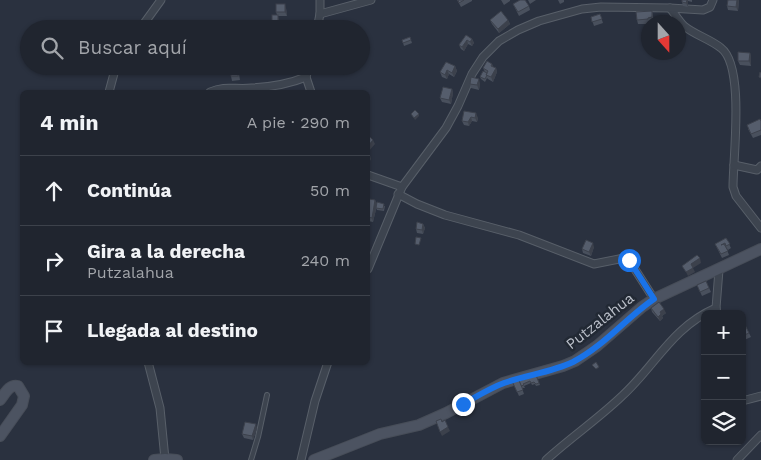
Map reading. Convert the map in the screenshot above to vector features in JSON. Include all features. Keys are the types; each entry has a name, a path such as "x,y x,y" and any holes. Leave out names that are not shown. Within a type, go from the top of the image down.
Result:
{"street":[{"path":"147,20 161,0"},
{"path":"319,20 320,0"},
{"path":"320,14 371,0"},
{"path":"370,263 400,191 446,128 472,74 483,57 499,41 518,30 540,21 582,9 601,7 704,10 710,7 713,0"},
{"path":"670,8 684,26 721,48 728,57 733,70 735,104 733,186 736,196 761,228"},
{"path":"110,90 114,75"},
{"path":"307,75 310,90"},
{"path":"216,90 225,87 253,88 294,82 306,78"},
{"path":"734,165 757,170 761,166"},
{"path":"370,176 400,191 417,204 445,215 519,235 594,264 624,258 629,260 654,299"},
{"name":"Putzalahua","path":"314,460 380,434 419,426 503,383 575,361 597,346 654,299 761,249"},
{"path":"717,310 719,270"},
{"path":"546,460 623,395 670,341 686,325 701,316"},
{"path":"149,365 160,408 165,458"},
{"path":"301,460 315,401 327,365"},
{"path":"0,400 9,388 13,386 18,386 24,396 22,405 0,436"},
{"path":"746,400 761,396"},
{"path":"737,460 761,436"},
{"path":"154,460 165,458 177,460"}],"lane":[{"path":"251,460 267,396"}],"building":[{"path":"520,0 525,0 529,6 518,12 513,4"},
{"path":"728,0 737,0 736,7 727,6"},
{"path":"276,4 285,4 285,12 276,12"},
{"path":"501,11 508,20 498,29 490,20"},
{"path":"652,11 652,15 641,15 641,20 637,20 636,12"},
{"path":"600,14 602,19 592,22 591,17"},
{"path":"272,15 278,15 278,20 272,20"},
{"path":"466,35 472,39 470,42 467,40 462,47 459,45"},
{"path":"410,37 411,40 403,43 402,40"},
{"path":"738,52 750,53 749,61 738,61"},
{"path":"487,61 496,68 491,77 486,75 488,71 483,68"},
{"path":"446,62 455,66 452,73 447,70 445,75 440,72"},
{"path":"483,71 487,73 485,79 480,77"},
{"path":"471,77 479,79 477,85 470,84"},
{"path":"443,87 452,89 449,100 440,98"},
{"path":"415,110 419,114 414,118 411,114"},
{"path":"464,111 476,113 475,118 471,117 468,122 462,121"},
{"path":"760,119 761,130 751,134 747,125"},
{"path":"370,199 375,200 372,218 370,218"},
{"path":"377,202 384,204 383,209 376,208"},
{"path":"417,222 423,224 422,230 416,229"},
{"path":"416,237 421,238 419,245 415,244"},
{"path":"726,238 730,244 726,246 725,243 721,245 724,244 728,251 721,254 715,244"},
{"path":"586,240 593,243 589,252 582,249"},
{"path":"697,255 700,258 691,264 693,268 686,272 682,266"},
{"path":"706,281 709,288 700,292 697,285"},
{"path":"659,302 664,309 658,317 651,308"},
{"path":"587,330 588,334 582,337 580,333"},
{"path":"596,362 599,367 596,369 592,365"},
{"path":"536,375 539,383 531,383 530,381 521,386 519,381"},
{"path":"518,378 523,390 517,392 512,381"},
{"path":"441,419 442,422 445,420 448,427 440,432 436,421"},
{"path":"245,422 256,424 252,436 242,434"}],"route":[{"path":"463,404 503,383 575,361 597,346 654,299 629,260"}]}
